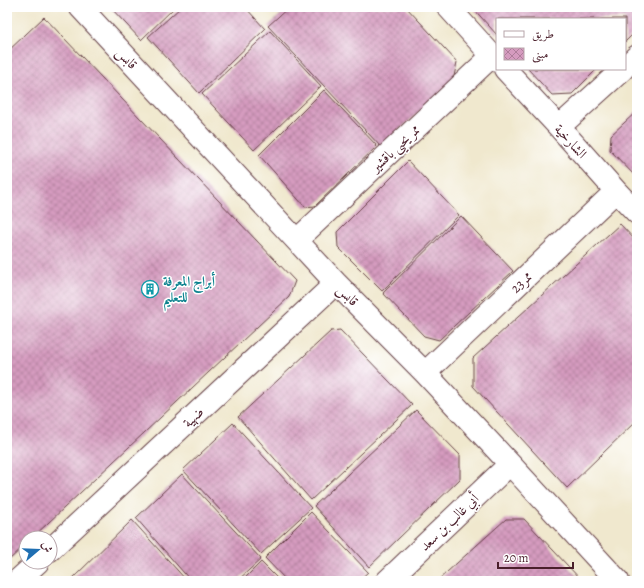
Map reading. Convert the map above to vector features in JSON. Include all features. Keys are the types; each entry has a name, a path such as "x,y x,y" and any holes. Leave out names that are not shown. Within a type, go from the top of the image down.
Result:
{"street":[{"name":"قابس","path":"80,7 336,283 425,373 618,581"},
{"name":"الشارخية","path":"448,7 496,60"},
{"path":"626,66 637,56"},
{"name":"ممر يحيى باقشير","path":"297,240 496,64"},
{"name":"الشارخية","path":"506,70 637,213"},
{"path":"559,127 622,70"},
{"name":"ممر23","path":"425,373 616,191"},
{"name":"ضهية","path":"58,543 336,283"},
{"name":"أبي غالب بن سعد","path":"387,581 510,464"},
{"path":"17,581 29,570"}],"building":[{"path":"110,7 175,7 141,40"},
{"path":"181,7 245,7 265,29 199,93 148,37"},
{"path":"289,7 406,7 457,62 453,81 381,147 268,26"},
{"path":"472,7 637,7 637,30 626,41 626,18 496,18 496,34"},
{"name":"أبراج المعرفة للتعليم","path":"44,17 295,281 289,297 41,530 18,530 18,552 7,562 7,52"},
{"path":"270,31 321,86 254,150 202,94"},
{"path":"529,70 596,70 572,94 552,95"},
{"path":"324,90 377,146 315,206 305,207 259,155"},
{"path":"637,111 637,178 610,150 611,135"},
{"path":"408,161 459,215 382,291 338,247 337,232"},
{"path":"461,216 513,271 439,340 424,336 383,293"},
{"path":"620,224 637,242 637,420 567,488 473,386 473,358"},
{"path":"340,330 412,405 311,500 238,417 331,331"},
{"path":"416,410 460,455 460,479 369,567 314,506"},
{"path":"233,423 311,508 261,554 183,470"},
{"path":"182,474 261,559 237,581 191,581 136,518"},
{"path":"311,512 368,572 358,581 287,581 265,558"},
{"path":"506,519 524,519 582,581 437,581"},
{"path":"132,520 187,581 70,581"},
{"path":"261,562 280,581 242,581"}],"place":[{"name":"أبراج المعرفة للتعليم","path":"150,289"}]}
